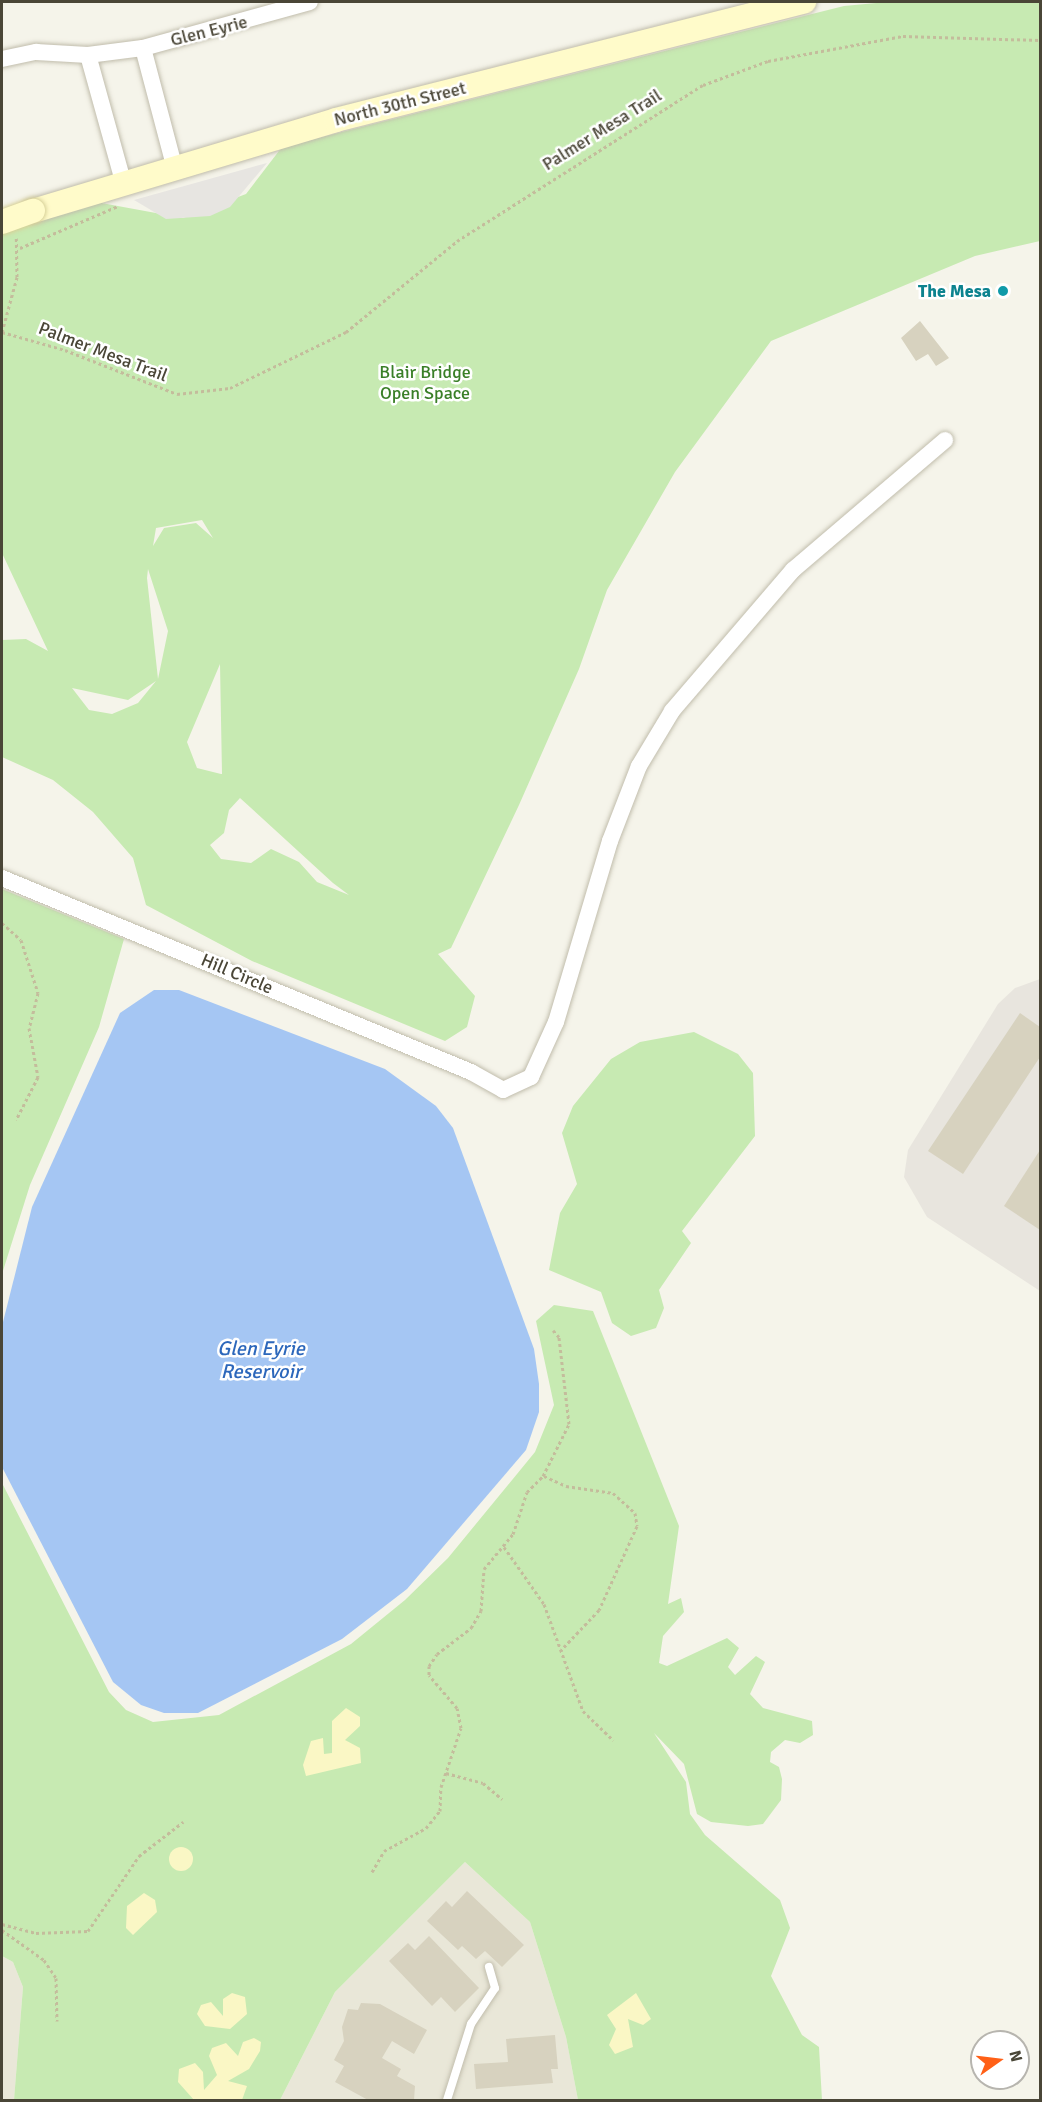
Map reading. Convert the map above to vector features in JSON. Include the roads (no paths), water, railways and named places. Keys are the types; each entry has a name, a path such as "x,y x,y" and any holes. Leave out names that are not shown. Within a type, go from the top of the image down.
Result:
{"main road":[{"name":"North 30th Street","path":"2,222 174,165 804,2"}],"street":[{"name":"Glen Eyrie","path":"2,59 36,51 88,55 143,48 310,2"},
{"path":"143,48 174,165"},
{"path":"88,55 118,182"},
{"name":"Hill Circle","path":"2,878 471,1072 503,1090 531,1077 556,1022 610,841 639,766 672,711 793,570 945,440"}],"lane":[{"path":"447,2100 471,2024 495,1988 489,1967"}],"water":[{"name":"Glen Eyrie Reservoir","path":"154,990 179,990 385,1069 436,1106 453,1128 534,1349 539,1384 539,1412 526,1450 407,1589 342,1639 198,1713 164,1713 141,1705 113,1682 2,1467 2,1326 32,1207 120,1013"}],"place":[{"name":"The Mesa","path":"1003,291"}],"park label":[{"name":"Blair Bridge Open Space","path":"425,383"}]}
